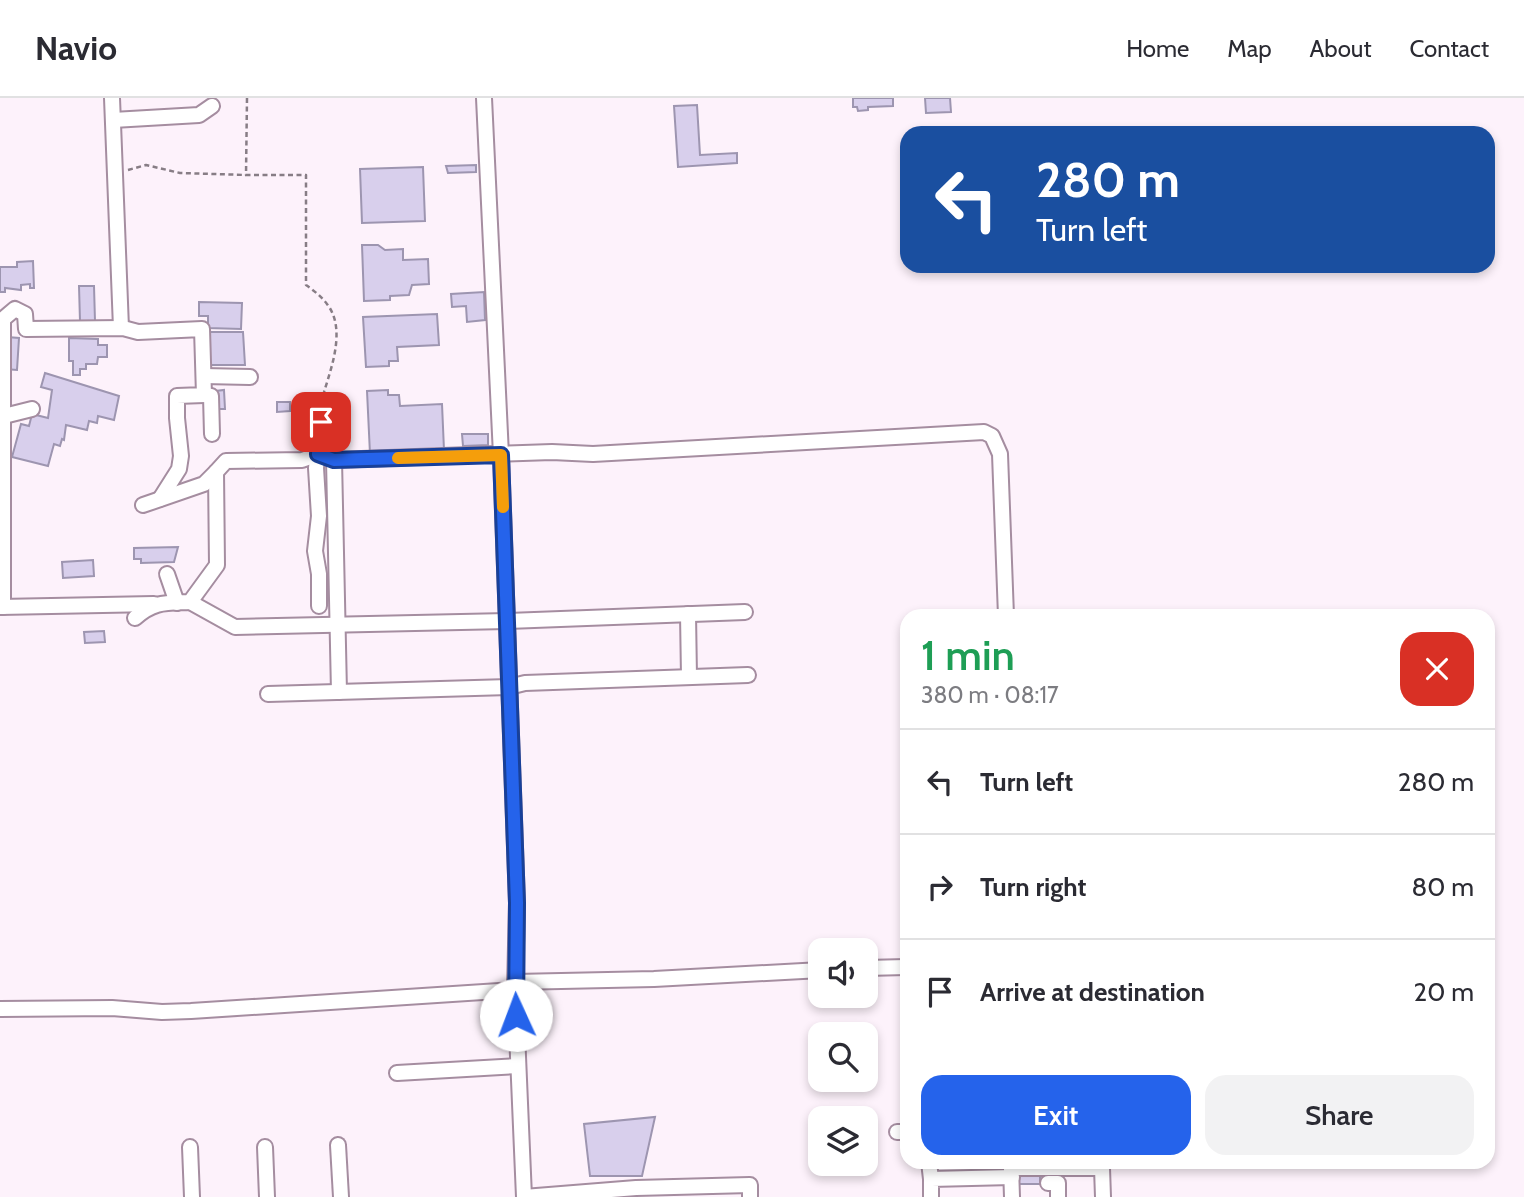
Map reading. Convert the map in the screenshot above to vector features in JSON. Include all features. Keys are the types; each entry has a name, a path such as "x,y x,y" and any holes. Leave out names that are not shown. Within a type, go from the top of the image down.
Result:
{"street":[{"path":"112,98 121,328"},
{"path":"484,98 501,455 517,903 515,986 524,1197 636,1188 701,1192 750,1185 750,1197"},
{"path":"113,120 199,115 212,106"},
{"path":"204,395 202,329 138,332 121,328 26,329 26,314 15,309 4,319 2,607 184,602 235,627 746,612"},
{"path":"204,376 250,377"},
{"path":"160,499 178,469 181,456 177,396 211,396 212,434"},
{"path":"304,405 320,405 316,468 319,606"},
{"path":"4,415 32,409"},
{"path":"143,505 204,484 226,461 302,460 318,454 334,460 627,453 984,432 992,436 1000,454 1006,609"},
{"path":"334,460 339,692"},
{"path":"184,602 217,565 216,472"},
{"path":"167,574 184,602"},
{"path":"135,618 146,607 155,604"},
{"path":"688,614 690,677"},
{"path":"268,694 509,687 525,683 748,675"},
{"path":"878,968 900,967"},
{"path":"0,1009 112,1007 191,1011 515,986 808,971"},
{"path":"397,1073 518,1066"},
{"path":"338,1145 341,1197"},
{"path":"190,1147 192,1197"},
{"path":"265,1147 267,1197"},
{"path":"929,1169 931,1197"},
{"path":"930,1179 1011,1169 1012,1197"},
{"path":"1102,1169 1103,1197"},
{"path":"1048,1183 1058,1183 1058,1197"}],"path":[{"path":"246,175 247,98"},
{"path":"115,173 146,166 180,173 306,175 306,285 328,305 336,333 336,351 320,405"}],"building":[{"path":"853,98 893,98 893,106 868,107 868,110 858,111 857,107 853,107"},
{"path":"925,98 950,98 951,112 926,113"},
{"path":"697,105 700,155 737,153 737,163 678,167 674,106"},
{"path":"476,165 476,172 448,173 446,166"},
{"path":"423,167 425,221 362,223 360,169"},
{"path":"362,245 378,245 385,250 403,249 403,260 428,259 429,284 412,285 409,295 390,296 390,300 364,301"},
{"path":"33,261 34,288 30,288 30,284 21,285 21,290 5,288 5,292 0,292 0,267 17,267 17,262"},
{"path":"79,286 94,286 95,321 80,321"},
{"path":"484,292 485,320 467,322 466,306 452,307 451,294"},
{"path":"199,302 242,303 241,329 208,328 208,316 199,316"},
{"path":"437,314 439,345 397,347 398,361 389,361 389,366 366,367 363,317"},
{"path":"206,332 243,332 245,365 205,365"},
{"path":"7,337 19,338 17,370 5,369"},
{"path":"69,338 98,339 98,345 107,345 107,357 98,357 97,364 86,364 86,369 80,369 80,375 73,375 73,361 69,361"},
{"path":"45,373 119,396 114,420 98,416 97,423 89,421 87,430 66,425 64,440 62,439 60,446 54,444 48,466 12,457 21,424 29,426 32,414 48,418 52,390 41,387"},
{"path":"224,390 225,409 217,409 216,391"},
{"path":"388,390 388,395 399,395 400,406 442,404 444,450 370,454 367,391"},
{"path":"277,402 290,402 290,411 277,412"},
{"path":"315,409 315,420 307,421 307,444 298,444 297,421 301,421 301,410"},
{"path":"462,434 488,434 488,445 463,446"},
{"path":"178,547 174,562 141,563 141,559 134,559 134,548"},
{"path":"93,560 94,576 63,578 62,562"},
{"path":"104,631 105,642 85,643 84,632"},
{"path":"655,1117 642,1176 590,1176 584,1124"},
{"path":"1015,1174 1040,1174 1040,1184 1015,1184"}],"slow traffic":[{"path":"398,458 501,455 503,507"}],"route":[{"path":"321,422 318,454 334,460 501,455 517,903 516,1015"}]}
